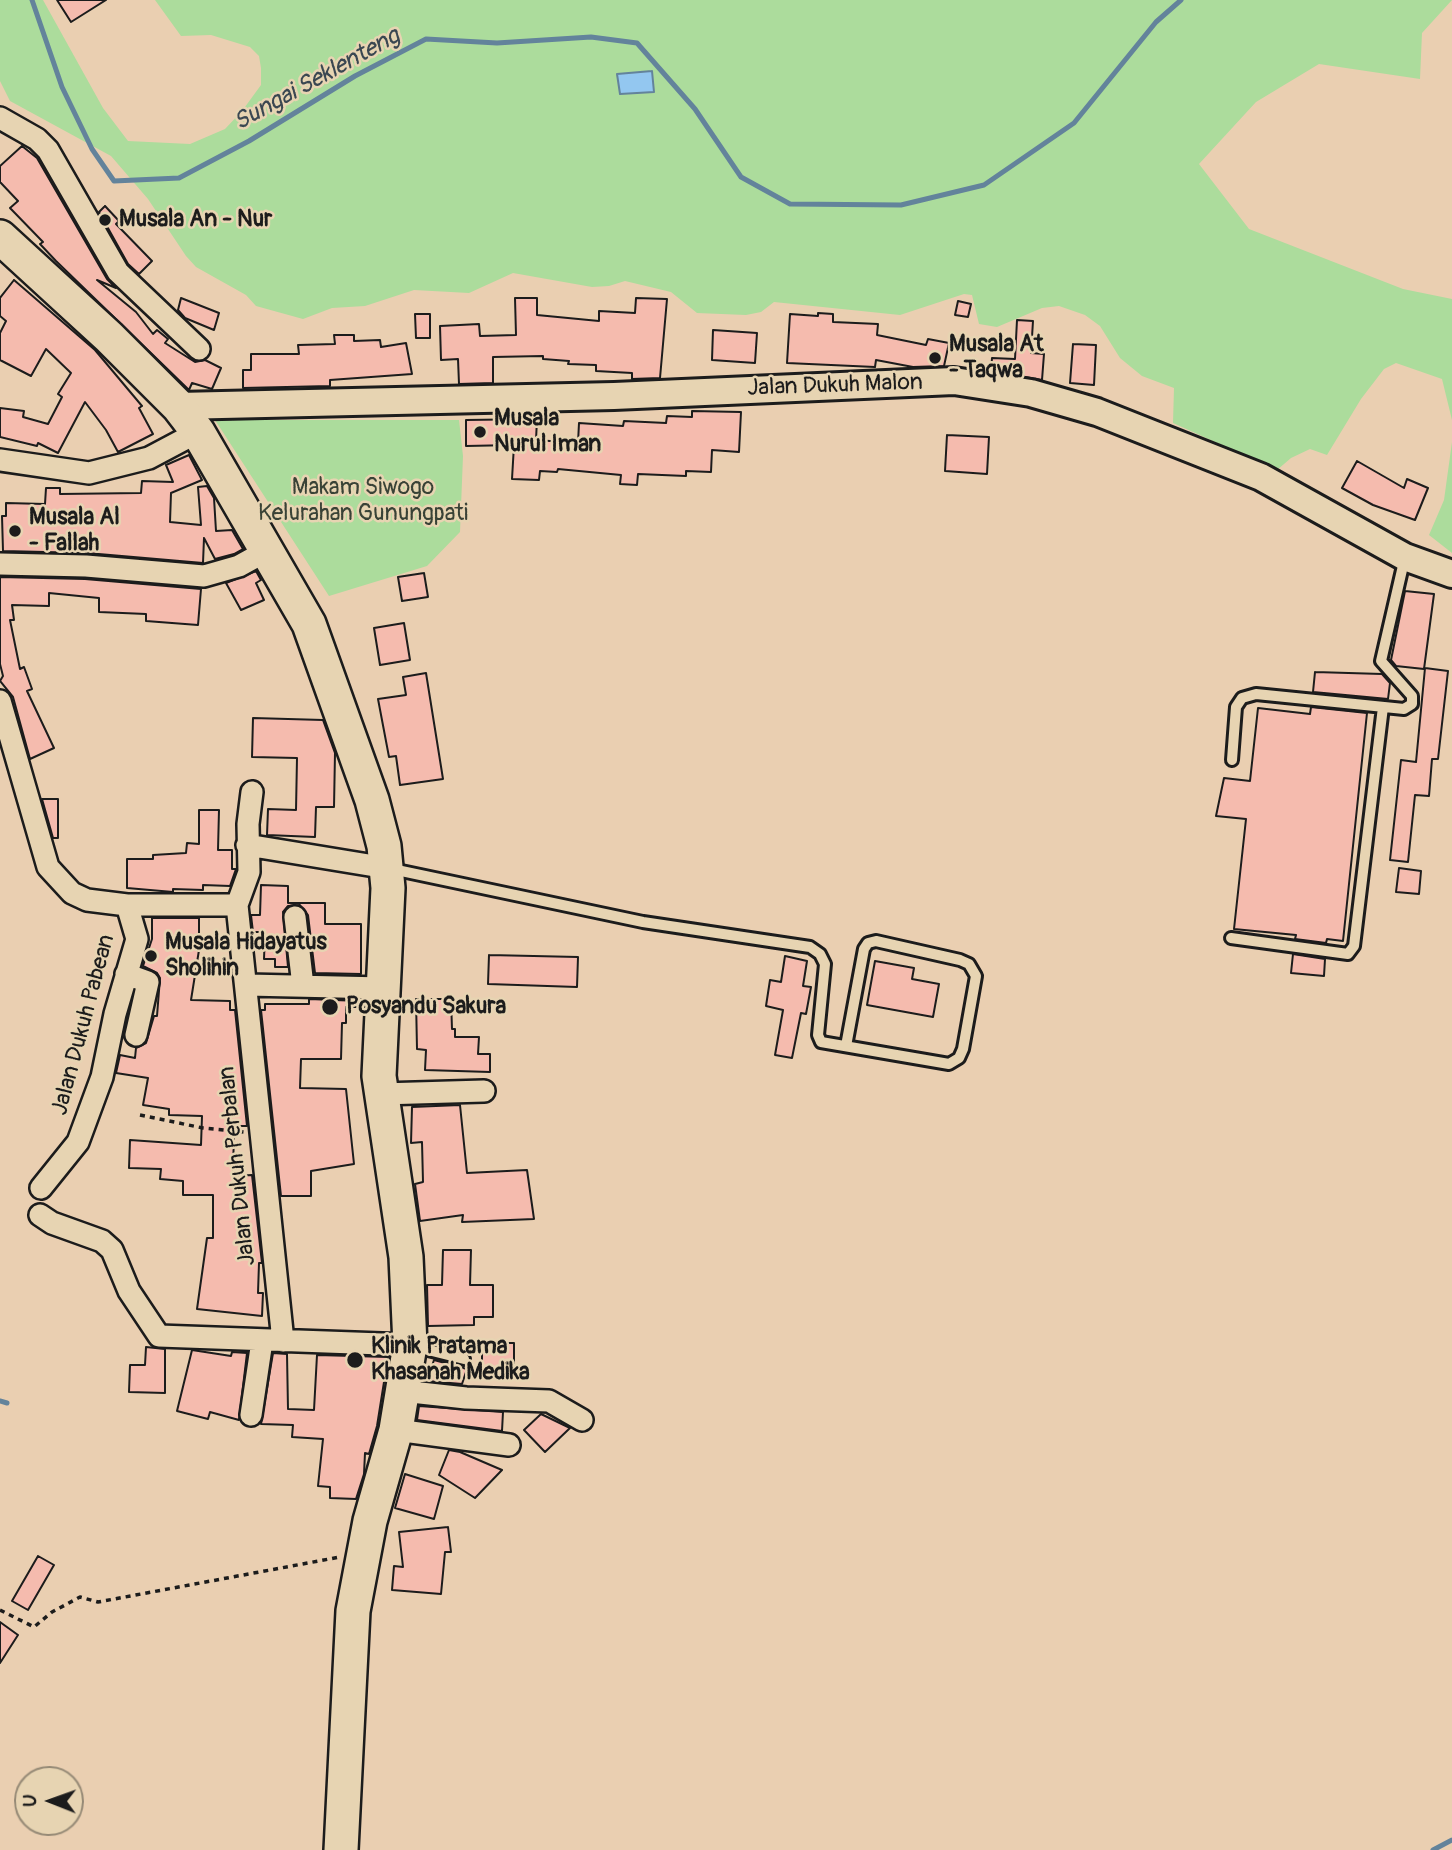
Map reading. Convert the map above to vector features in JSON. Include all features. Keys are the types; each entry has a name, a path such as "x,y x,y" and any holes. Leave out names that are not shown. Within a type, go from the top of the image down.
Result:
{"main road":[{"path":"1,242 109,337 178,406 198,432 309,624 372,800 387,868 379,1076 406,1257 410,1345 396,1430 363,1553 353,1611 341,1850"}],"street":[{"path":"0,118 37,139 48,150 118,272 199,349"},
{"name":"Jalan Dukuh Malon","path":"178,406 614,396 954,381 1031,393 1097,412 1261,477 1405,557 1452,574"},
{"path":"0,460 70,472 89,472 149,458 198,432"},
{"path":"0,564 86,566 204,576 239,566 268,550"},
{"path":"0,701 48,867 72,892 87,900 127,905 237,905 248,872 247,845 252,792"},
{"path":"247,845 387,868"},
{"name":"Jalan Dukuh Pabean","path":"40,1188 78,1142 102,1077 137,939 127,905"},
{"name":"Jalan Dukuh Perbalan","path":"237,905 260,1134 273,1341 251,1415"},
{"path":"295,917 303,986"},
{"path":"126,974 148,982 136,1035"},
{"path":"247,985 384,988"},
{"path":"381,1094 484,1091"},
{"path":"40,1215 52,1223 102,1241 112,1251 129,1291 159,1336 410,1345"},
{"path":"402,1391 466,1398 550,1401 582,1420"},
{"path":"396,1430 509,1445"}],"lane":[{"path":"1232,761 1236,707 1242,698 1256,694 1404,709 1412,704 1412,696 1381,661 1405,557"},
{"path":"1231,938 1348,954 1354,946 1383,707"},
{"path":"387,868 454,885 643,922 810,947 820,954 825,964 818,1035 821,1042 949,1064 959,1058 963,1049 976,976 969,964 876,941 868,943 864,949 846,1046"},
{"path":"410,1345 464,1359"}],"path":[{"path":"140,1115 203,1128 260,1134"},
{"path":"0,1610 34,1627 52,1612 80,1597 98,1602 363,1553"}],"green space":[{"path":"0,0 43,0 103,108 128,141 190,144 225,129 242,111 261,85 259,56 250,47 211,35 181,36 155,0 1452,0 1422,33 1420,79 1319,64 1256,102 1199,164 1249,229 1403,289 1452,299 1452,420 1442,379 1396,363 1384,369 1361,399 1327,455 1310,449 1291,458 1277,470 1173,423 1174,388 1142,376 1120,358 1100,326 1085,315 1059,306 1042,308 997,327 979,324 972,295 964,294 900,315 774,302 761,312 746,315 697,313 671,292 625,281 592,287 513,273 469,293 414,290 365,306 332,308 303,319 256,306 246,295 196,267 148,199 111,156 10,101 0,81"},
{"name":"Makam Siwogo Kelurahan Gunungpati","path":"215,420 459,420 463,456 460,532 427,566 329,596"},
{"path":"1452,442 1452,553 1429,535 1444,500"}],"water":[{"path":"652,71 654,92 620,94 617,74"}],"building":[{"path":"57,0 106,0 71,22"},
{"path":"22,146 37,158 107,279 116,288 97,280 136,312 153,334 157,330 168,339 165,343 195,362 205,360 221,368 212,389 192,383 189,390 56,261 40,244 43,242 10,208 18,201 0,182 0,166"},
{"path":"105,206 119,221 116,224 152,261 139,274 128,264 99,212"},
{"path":"14,280 95,350 142,406 139,408 153,434 118,452 106,430 85,402 58,453 38,443 37,446 0,437 0,408 24,411 23,417 48,424 62,397 58,394 71,373 46,349 31,376 0,360 0,333 6,321 0,316 0,298"},
{"path":"181,298 219,313 214,330 185,318 178,310"},
{"path":"515,298 537,298 537,315 599,321 599,311 635,313 636,298 667,299 660,378 632,379 632,373 596,371 596,365 568,364 569,361 543,359 543,356 493,357 493,383 459,384 458,359 441,360 440,326 479,324 480,336 516,335"},
{"path":"958,301 971,304 968,317 955,315"},
{"path":"818,313 833,314 833,322 878,324 877,335 926,345 928,339 949,343 944,366 913,367 876,360 875,367 787,363 790,314 818,316"},
{"path":"415,314 430,314 430,338 416,338"},
{"path":"1017,320 1033,321 1031,353 1044,354 1042,380 991,371 992,358 1015,359"},
{"path":"713,330 757,333 755,363 712,360"},
{"path":"334,335 354,335 354,341 380,340 381,347 406,343 412,374 330,380 330,386 243,388 243,370 251,370 251,354 299,354 298,345 335,344"},
{"path":"1073,344 1096,345 1094,385 1070,383"},
{"path":"692,411 741,412 739,452 712,450 711,472 686,471 686,476 638,474 637,485 620,484 621,475 558,469 557,472 540,471 539,480 512,479 514,445 466,446 466,420 537,419 536,440 578,443 579,423 623,426 624,421 666,423 667,416 692,417"},
{"path":"947,435 989,437 987,474 945,471"},
{"path":"189,455 202,480 171,493 170,522 201,525 198,487 207,486 214,498 216,531 232,530 243,549 234,554 215,559 204,538 203,563 87,553 3,551 2,516 6,516 6,503 45,504 46,488 60,488 60,494 141,493 142,481 173,482 166,465"},
{"path":"1357,461 1404,488 1407,479 1428,488 1415,520 1373,505 1342,488"},
{"path":"256,571 261,580 256,583 264,600 241,610 226,583"},
{"path":"424,573 428,597 402,601 398,577"},
{"path":"0,577 85,579 201,589 198,625 146,621 146,614 99,612 99,598 49,593 49,606 12,605 14,620 10,620 20,669 24,667 32,689 27,691 54,748 30,759 13,697 0,681 3,676 0,664"},
{"path":"1405,591 1434,594 1424,669 1396,666 1391,660"},
{"path":"404,623 410,660 380,665 374,628"},
{"path":"1425,668 1448,671 1438,759 1432,759 1429,796 1415,795 1408,862 1390,860 1401,760 1416,762"},
{"path":"1315,672 1382,674 1390,683 1388,699 1313,692"},
{"path":"426,673 443,779 400,785 396,756 389,757 378,699 406,695 403,677"},
{"path":"1311,707 1367,713 1343,941 1327,939 1326,943 1295,939 1296,935 1234,929 1246,819 1216,816 1224,778 1250,781 1258,708 1310,714"},
{"path":"253,718 323,720 335,753 334,807 316,807 315,837 267,835 268,809 296,810 297,758 252,757"},
{"path":"42,799 58,799 58,838 53,838"},
{"path":"199,810 219,810 218,850 232,850 232,869 236,869 230,886 203,885 203,890 173,889 173,892 127,888 127,859 153,859 153,855 186,853 187,843 199,844"},
{"path":"1399,868 1421,871 1419,894 1396,892"},
{"path":"261,885 288,886 288,903 325,903 325,924 361,924 361,974 315,973 308,915 300,905 288,906 283,912 288,967 275,967 275,959 264,959 265,932 253,932 251,915 260,915"},
{"path":"152,918 199,918 199,950 191,1000 230,1001 230,1010 235,1010 247,1126 234,1126 233,1176 252,1175 262,1263 259,1263 258,1293 263,1293 262,1316 197,1309 207,1238 213,1238 213,1195 183,1195 183,1181 160,1179 161,1169 129,1168 130,1140 201,1145 202,1116 169,1115 169,1109 143,1105 148,1078 116,1073 120,1055 135,1058 136,1048 146,1043 154,1016 157,1016 160,978 157,973 143,966 152,939"},
{"path":"1293,954 1325,959 1324,976 1291,973"},
{"path":"489,955 578,957 577,987 488,984"},
{"path":"785,956 807,961 803,986 811,987 806,1014 801,1013 792,1058 775,1055 783,1010 766,1006 770,980 781,982"},
{"path":"875,961 914,968 912,979 939,984 933,1017 867,1005"},
{"path":"309,999 360,1001 360,1007 346,1007 346,1023 342,1023 341,1059 301,1059 300,1088 346,1089 354,1164 311,1171 311,1196 281,1196 261,1010 265,1010 265,1004 309,1004"},
{"path":"416,999 451,999 452,1029 455,1029 455,1037 479,1037 478,1054 490,1054 490,1072 425,1070 426,1050 417,1049"},
{"path":"460,1105 467,1173 527,1170 534,1219 462,1222 463,1215 420,1221 415,1184 423,1182 422,1142 411,1143 412,1107"},
{"path":"443,1250 471,1250 470,1285 493,1285 493,1317 474,1317 474,1325 428,1326 427,1285 442,1285"},
{"path":"482,1343 514,1343 514,1377 492,1377 492,1367 482,1367"},
{"path":"146,1347 165,1349 165,1393 129,1392 130,1365 145,1365"},
{"path":"192,1350 231,1356 232,1352 247,1353 239,1420 210,1412 208,1419 177,1411"},
{"path":"273,1353 287,1354 288,1409 314,1410 317,1355 388,1357 377,1426 369,1454 365,1453 364,1474 356,1499 330,1498 330,1487 318,1486 323,1439 292,1437 293,1425 261,1424"},
{"path":"434,1360 467,1369 462,1384 427,1381"},
{"path":"419,1406 503,1412 502,1431 417,1420"},
{"path":"541,1414 570,1428 545,1452 524,1430"},
{"path":"449,1450 502,1470 475,1498 439,1475"},
{"path":"405,1474 443,1486 434,1519 395,1508"},
{"path":"448,1527 451,1552 445,1552 441,1594 392,1590 394,1566 403,1567 399,1532"},
{"path":"38,1556 54,1565 28,1610 12,1601"},
{"path":"0,1622 18,1635 0,1663"}],"waterway":[{"name":"Sungai Seklenteng","path":"32,0 62,87 92,149 114,181 179,178 249,141 355,76 426,39 497,43 591,37 637,43 695,109 741,177 790,204 901,205 984,185 1074,123 1156,22 1181,0"},
{"path":"0,1401 7,1403"},
{"path":"1433,1850 1452,1840"}],"place":[{"name":"Musala An - Nur","path":"105,220"},
{"name":"Musala At - Taqwa","path":"935,358"},
{"name":"Musala Nurul Iman","path":"480,432"},
{"name":"Musala Al - Fallah","path":"15,531"},
{"name":"Musala Hidayatus Sholihin","path":"151,956"},
{"name":"Posyandu Sakura","path":"330,1007"},
{"name":"Klinik Pratama Khasanah Medika","path":"355,1360"}]}
